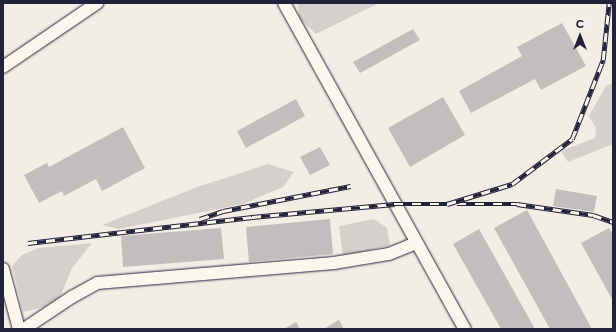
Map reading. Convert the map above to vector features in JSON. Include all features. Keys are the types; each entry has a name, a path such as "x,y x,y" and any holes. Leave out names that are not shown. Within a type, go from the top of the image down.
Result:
{"lane":[{"path":"3,67 96,3"},
{"path":"284,3 416,244 465,329"},
{"path":"24,329 72,297 97,283 334,263 389,254 416,244"},
{"path":"3,269 19,329"}],"shaded area":[{"path":"298,3 379,3 316,34 299,18"},
{"path":"613,83 613,144 568,162 561,151 595,138 596,128 589,116 606,86"},
{"path":"268,164 294,172 283,187 243,204 119,229 102,225 197,187"},
{"path":"374,219 387,228 390,245 343,256 339,226"},
{"path":"92,243 72,268 60,297 44,307 23,312 12,266 22,255 38,248"}],"building":[{"path":"562,23 586,66 541,90 535,79 471,113 459,91 522,56 517,47"},
{"path":"413,29 420,40 360,73 353,62"},
{"path":"443,97 465,135 410,167 388,128"},
{"path":"296,99 305,116 246,148 237,131"},
{"path":"123,127 145,168 102,191 96,179 64,196 62,191 39,203 24,175 47,163 49,167"},
{"path":"320,147 330,165 310,175 300,157"},
{"path":"556,189 597,196 594,212 553,206"},
{"path":"527,210 592,329 550,329 494,228"},
{"path":"330,219 333,254 249,262 246,227"},
{"path":"221,228 224,259 123,267 121,236"},
{"path":"609,228 613,235 613,301 581,243"},
{"path":"479,229 535,329 501,329 453,244"},
{"path":"339,320 344,329 324,329"},
{"path":"296,322 300,329 284,329"}],"railway":[{"path":"28,243 252,217 394,204 447,204 512,184 572,139 603,60 609,3"},
{"path":"200,219 223,211 351,186"},
{"path":"457,204 517,204 593,215 613,222"}]}
